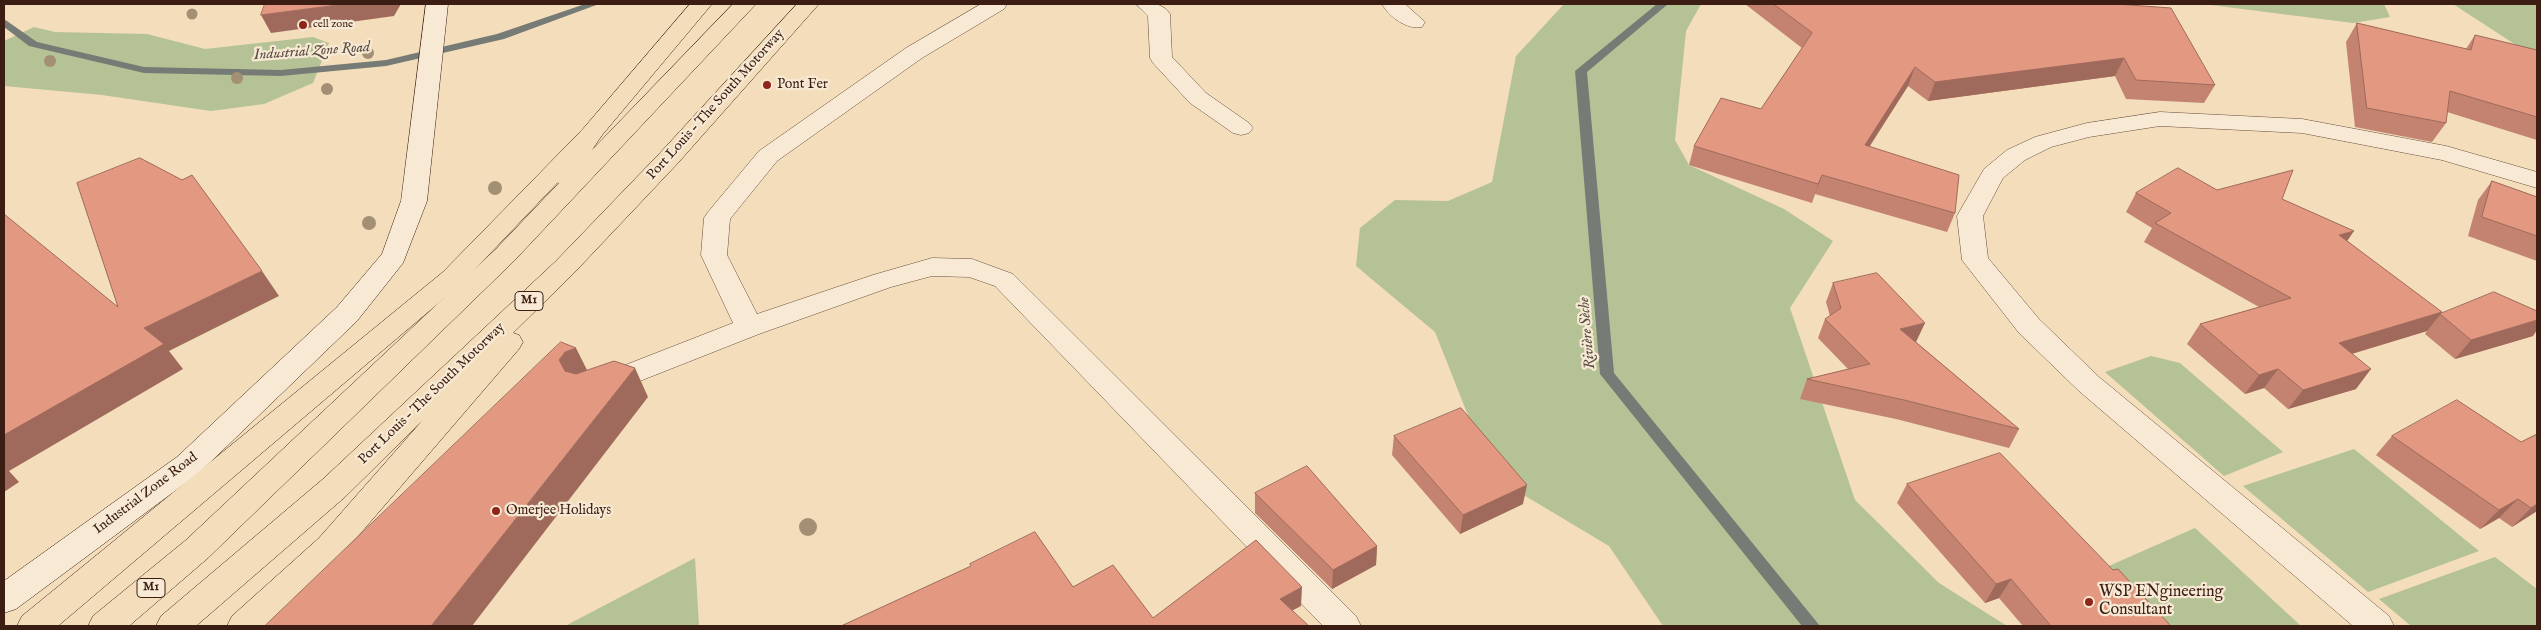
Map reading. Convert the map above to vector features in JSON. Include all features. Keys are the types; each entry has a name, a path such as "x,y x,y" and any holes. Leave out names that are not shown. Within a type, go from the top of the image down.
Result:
{"main road":[{"path":"34,626 452,278 590,135 701,4"},
{"name":"M1","path":"105,626 197,550 505,255 745,4"},
{"name":"Port Louis – The South Motorway","path":"174,626 334,488 558,274 669,158 808,4"},
{"path":"505,255 590,135"},
{"path":"244,626 330,547 669,158"}],"street":[{"name":"Industrial Zone Road","path":"4,599 188,465 347,314 394,257 414,202 431,69 437,4"},
{"path":"749,327 714,255 717,218 768,156 914,53 996,4"},
{"path":"1146,4 1159,14 1161,58 1198,98 1240,128"},
{"path":"1392,4 1414,22"},
{"path":"2377,626 2089,384 2029,326 1975,260 1970,216 1993,174 2016,154 2043,142 2086,130 2160,119 2302,126 2446,153 2537,180"},
{"path":"590,390 749,327 882,281 932,267 972,268 1004,280 1344,626"}],"green space":[{"path":"1564,4 1701,4 1686,31 1675,140 1689,165 1784,209 1833,241 1790,308 1855,500 1939,583 2007,626 1663,626 1609,546 1492,476 1435,332 1356,266 1360,228 1395,200 1448,201 1492,182 1516,56"},
{"path":"2203,4 2384,4 2390,17 2353,23"},
{"path":"2453,4 2537,4 2537,54 2519,47"},
{"path":"34,27 55,32 147,34 205,49 313,37 329,43 313,83 264,104 211,111 102,95 4,86 4,41"},
{"path":"2151,356 2180,363 2283,452 2224,476 2105,372"},
{"path":"2354,449 2479,551 2368,592 2243,486"},
{"path":"2195,528 2301,626 2156,626 2102,569"},
{"path":"2495,557 2537,589 2537,626 2411,626 2379,599"},
{"path":"695,558 699,626 565,626"}],"building":[{"path":"265,4 345,4 261,15"},
{"path":"1774,4 2116,4 2171,8 2215,85 2136,80 2124,58 1935,82 1915,67 1865,145 1959,175 1955,213 1822,175 1818,184 1694,146 1721,98 1761,109 1812,33"},
{"path":"2357,23 2471,50 2475,35 2537,50 2537,117 2450,91 2446,123 2367,108"},
{"path":"140,158 182,180 192,175 262,271 144,328 164,344 4,435 4,214 118,307 77,183"},
{"path":"2178,168 2217,190 2293,170 2282,199 2354,231 2339,235 2442,312 2339,343 2371,369 2303,390 2278,369 2259,375 2200,324 2291,298 2155,223 2171,213 2136,193"},
{"path":"2492,181 2537,197 2537,236 2482,217"},
{"path":"1877,273 1925,323 1900,329 2019,429 1904,400 1807,379 1870,364 1825,319 1841,308 1833,283"},
{"path":"2494,292 2537,311 2537,320 2471,340 2440,314"},
{"name":"Omerjee Holidays","path":"561,342 576,348 565,352 559,360 565,371 576,374 614,361 635,368 431,626 265,626"},
{"path":"2457,400 2521,442 2537,434 2537,504 2531,508 2518,499 2499,510 2392,436"},
{"path":"1461,408 1527,485 1463,515 1394,436"},
{"path":"2000,453 2113,570 2118,569 2171,626 2051,626 2011,579 1996,584 1907,484"},
{"path":"1307,466 1377,546 1333,570 1255,493"},
{"path":"1035,532 1073,587 1113,565 1153,618 1256,540 1302,587 1280,599 1309,626 841,626 971,566 970,564"}],"waterway":[{"name":"Industrial Zone Road","path":"4,22 33,44 144,70 281,73 386,63 500,37 594,4"},
{"name":"Rivière Sèche","path":"1663,4 1581,71 1607,374 1812,626"}],"place":[{"name":"cell zone","path":"303,25"},
{"name":"Pont Fer","path":"767,85"},
{"name":"Omerjee Holidays","path":"496,511"},
{"name":"WSP ENgineering Consultant","path":"2089,602"}]}
